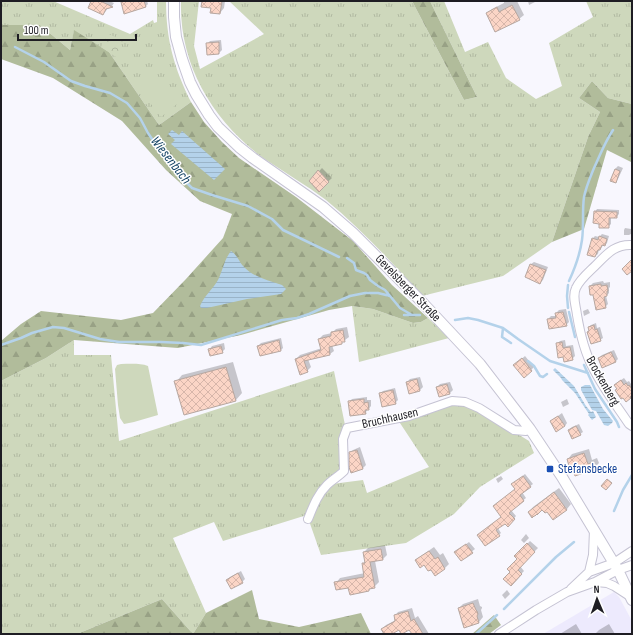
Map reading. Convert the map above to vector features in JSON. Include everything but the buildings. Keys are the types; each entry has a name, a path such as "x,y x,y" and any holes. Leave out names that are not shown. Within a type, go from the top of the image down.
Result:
{"main road":[{"name":"Gevelsberger Straße","path":"174,1 176,37 186,71 196,94 218,127 239,148 323,207 368,248 432,312 480,364 530,429 562,477 616,566 632,596"}],"street":[{"name":"Brockenberg","path":"631,424 609,394 592,367 581,337 574,298 575,289 579,282 609,251 624,245 632,245"},
{"name":"Bruchhausen","path":"308,519 319,494 328,484 344,471 343,439 347,428 409,416 452,401 465,402 478,408 514,430 526,432 530,429"},
{"path":"589,572 593,555 594,530"},
{"path":"566,592 595,582 616,566 632,551"},
{"path":"499,634 566,592 589,572 616,566 632,565"},
{"path":"595,582 607,583 632,596"}],"shaded area":[{"path":"614,592 619,597 632,621 632,634 543,634"}],"green space":[{"path":"1,1 53,1 130,34 153,20 154,23 157,22 157,1 166,1 169,41 180,77 191,102 159,125 109,52 74,31 70,50 40,25 1,25"},
{"path":"181,1 199,1 194,46 200,69 264,34 229,1 412,1 464,100 477,97 430,1 444,1 465,52 488,42 506,78 536,99 562,86 549,43 593,17 586,1 632,1 632,104 608,98 592,81 579,98 600,112 588,137 552,242 503,276 422,296 352,222 318,194 263,158 229,127 202,90 193,69 186,47 182,25"},
{"path":"412,1 430,1 477,97 464,100"},
{"path":"1,25 40,25 70,50 74,30 109,52 159,125 191,102 204,122 239,158 296,197 353,241 392,285 428,318 421,322 413,323 373,309 352,306 329,310 241,335 178,348 74,340 46,358 1,381 1,341 21,324 41,311 121,320 153,313 223,238 232,214 200,201 166,170 122,121 53,78 1,59"},
{"path":"108,34 123,40 116,57 101,47"},
{"path":"154,74 177,104 161,117 138,87"},
{"path":"592,81 608,98 632,104 631,162 607,150 584,229 552,242 588,137 600,112 579,98"},
{"path":"352,306 373,309 413,323 421,322 428,318 449,338 359,362"},
{"path":"74,340 74,355 111,355 119,441 334,371 345,425 340,471 332,484 363,480 367,493 429,467 398,420 445,406 459,404 479,410 529,441 534,453 480,487 454,514 406,543 321,555 307,515 223,541 214,522 173,538 206,613 193,634 162,599 77,634 1,634 1,381 46,358"},
{"path":"138,364 148,366 158,415 124,424 120,418 115,369 117,365"},
{"path":"252,590 259,619 299,627 361,613 371,634 193,634 206,613"},
{"path":"162,599 193,634 77,634"},
{"path":"494,615 501,625 489,634 472,634"}],"water":[{"path":"172,130 179,135 182,131 225,169 214,180 171,144 175,140 168,134"},
{"path":"231,251 237,256 243,266 251,273 282,285 286,289 281,294 201,308 200,306 202,302 218,280"},
{"path":"555,368 574,386 586,406 591,412 593,411 596,417 592,420 575,393 553,370"},
{"path":"590,385 603,409 613,421 608,426 604,425 596,411 592,410 581,390 581,387"}],"waterway":[{"name":"Wiesenbach","path":"15,47 44,62 71,81 110,93 127,103 140,118 163,155 192,188 248,206 272,219 283,230 339,257"},
{"path":"569,281 577,261 582,240 583,202 586,190 594,168 613,130"},
{"name":"Wiesenbach","path":"347,258 354,263 356,270 367,275 370,280 385,290 400,308 412,315 420,315"},
{"path":"568,285 568,308"},
{"path":"1,345 53,327 64,328 100,339 119,342 161,342 201,345 282,320 297,318 350,296 365,293 378,293 390,296"},
{"path":"569,312 575,337"},
{"name":"Wiesenbach","path":"404,315 411,315"},
{"path":"455,320 468,318 503,328 550,361 588,373"},
{"path":"503,328 502,337 511,343"},
{"path":"528,361 534,366 540,376 543,377 547,374"},
{"path":"584,365 595,389 619,427"},
{"name":"Stefansbecke","path":"614,511 623,490 632,475"},
{"name":"Stefansbecke","path":"504,609 556,557 574,542"},
{"name":"Stefansbecke","path":"476,634 497,615"}],"place":[{"name":"Stefansbecke","path":"550,469"}]}
